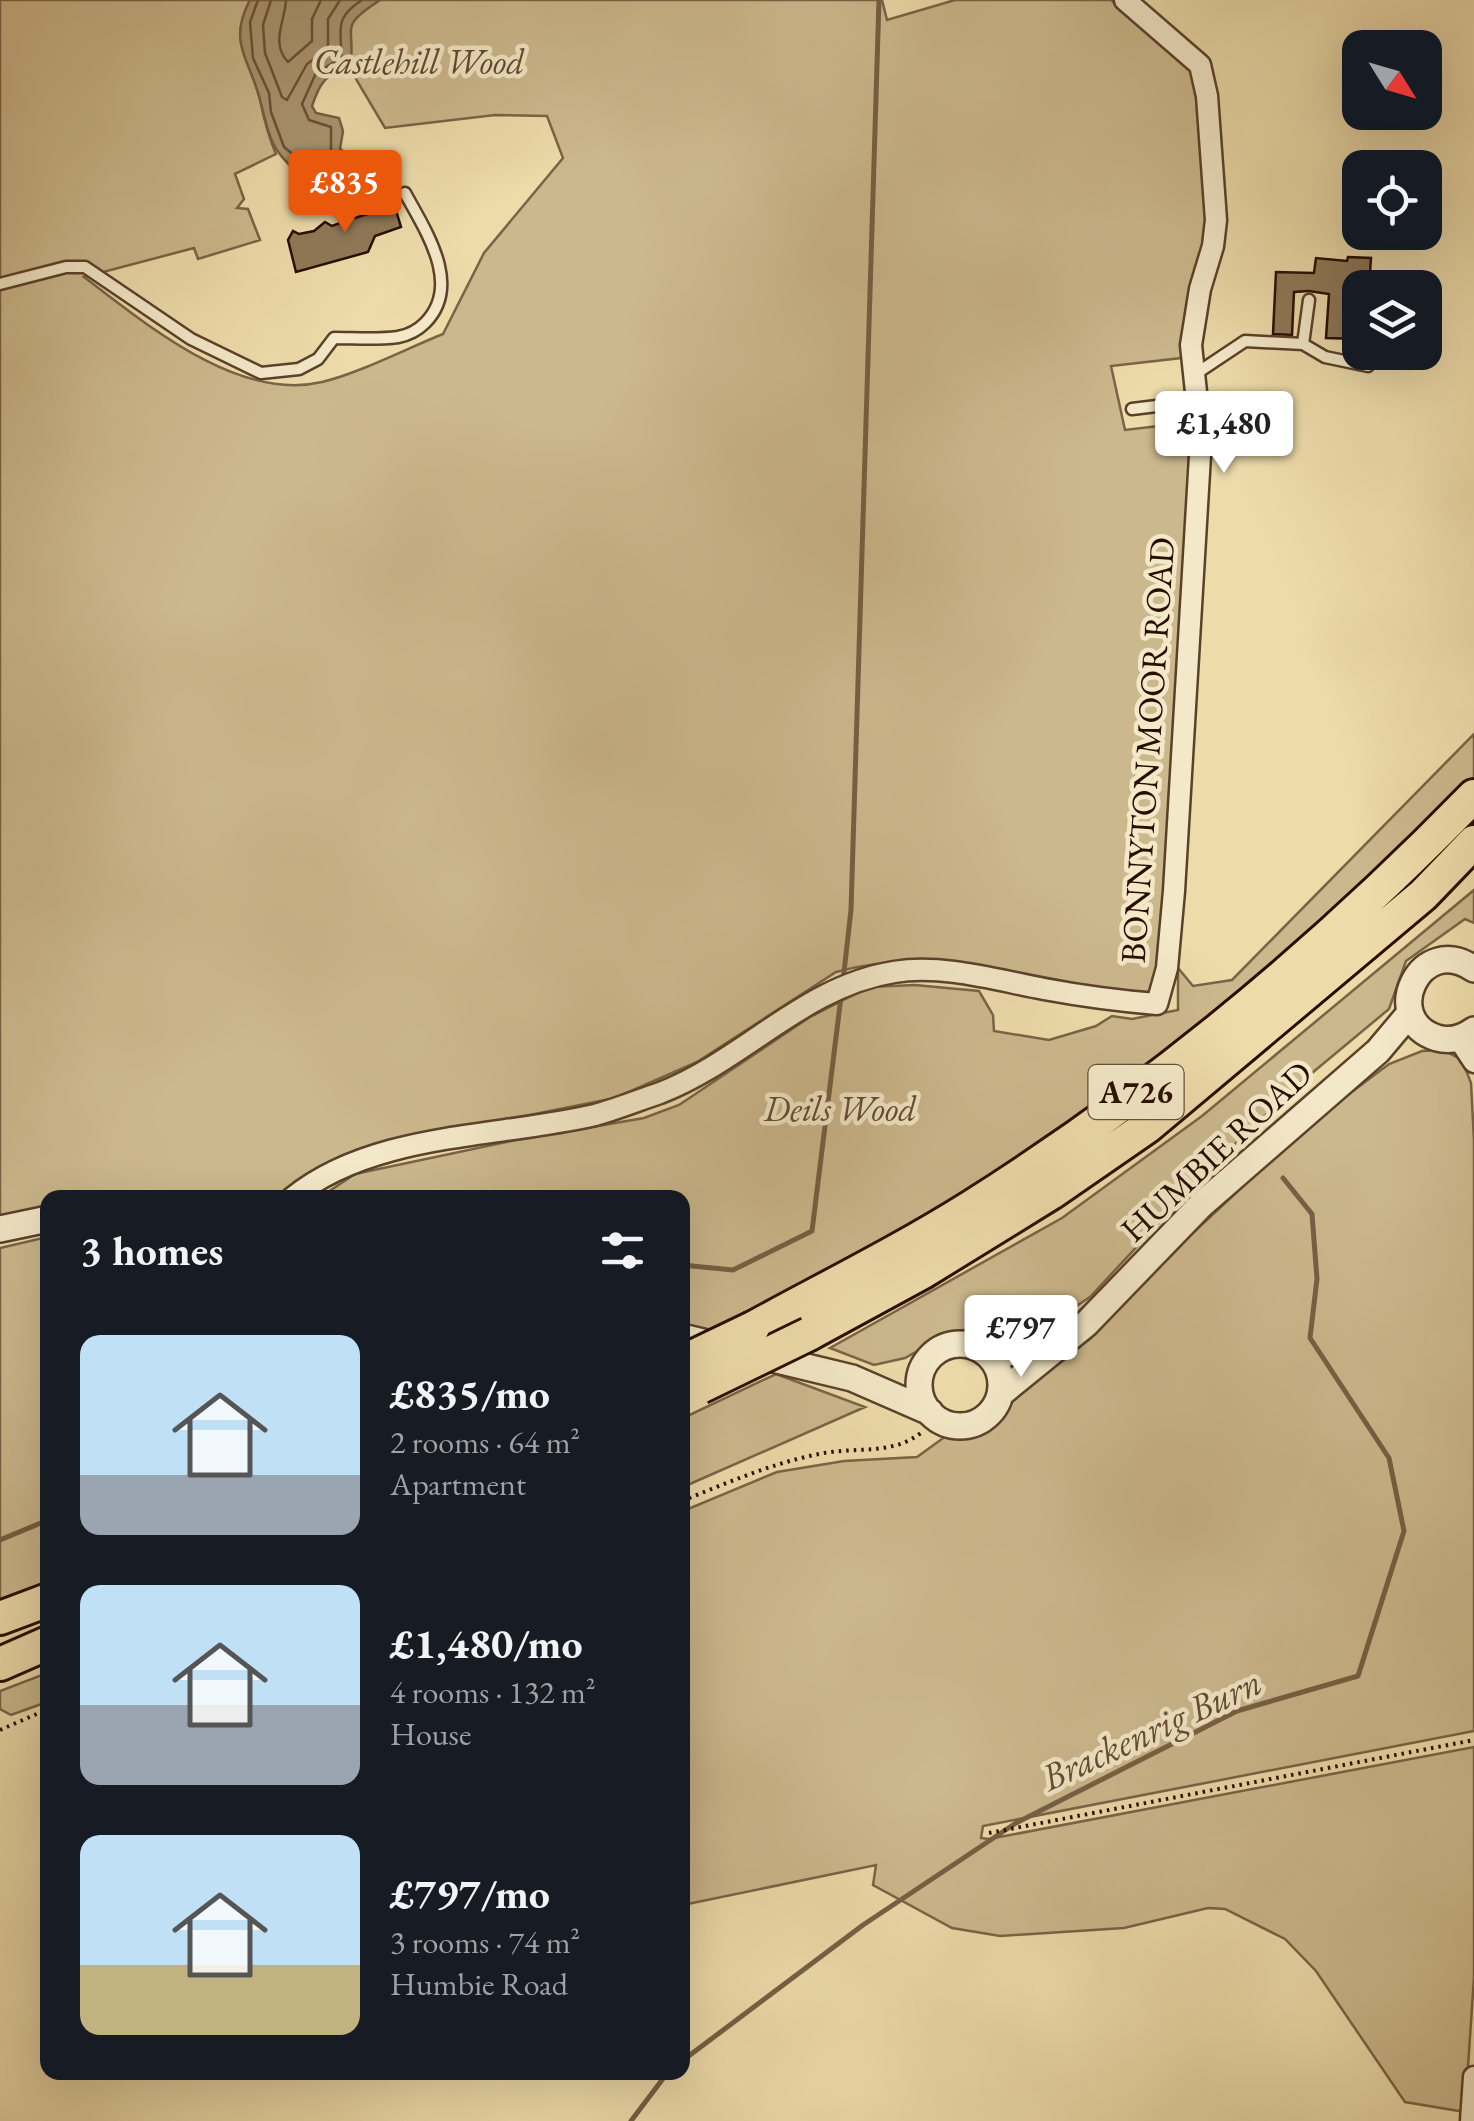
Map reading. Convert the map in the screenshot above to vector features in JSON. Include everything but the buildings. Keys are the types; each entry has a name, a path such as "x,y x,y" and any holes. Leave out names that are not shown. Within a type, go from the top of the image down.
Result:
{"highway":[{"name":"A726","path":"690,1380 753,1328 970,1208 1130,1097 1284,974 1474,796"},
{"name":"A726","path":"690,1381 810,1334 1051,1193 1148,1126 1424,895 1474,842"},
{"path":"0,1618 40,1603"},
{"path":"0,1664 40,1647"}],"street":[{"name":"BONNYTON MOOR ROAD","path":"330,1172 355,1160 597,1114 663,1092 850,982 898,971 965,974 1118,1001 1157,1004 1167,968 1174,891 1201,439 1191,345 1216,220 1207,96 1200,66 1125,0"},
{"name":"HUMBIE ROAD","path":"1000,1394 1086,1324 1201,1206 1378,1052 1410,1012 1410,986 1417,974 1440,960 1471,965"},
{"path":"1410,1012 1424,1032 1456,1035 1474,1062"},
{"name":"HUMBIE ROAD","path":"1378,1052 1456,1035"},
{"path":"304,1190 330,1172"},
{"path":"314,1190 330,1172"},
{"path":"0,1229 40,1221"},
{"path":"690,1339 852,1378 954,1426 984,1418 1000,1394 997,1367 980,1349 957,1344 897,1375 884,1379 852,1378"},
{"name":"HUMBIE ROAD","path":"980,1349 1002,1354 1058,1344"},
{"path":"932,1415 922,1401 919,1383 922,1370 935,1353"},
{"path":"1472,2121 1474,2077"}],"lane":[{"path":"0,284 66,267 85,267 191,339 261,373 298,369 318,359 334,338 400,337 418,330 434,314 442,292 436,253 405,193"},
{"path":"1304,344 1309,300"},
{"path":"1194,376 1245,340 1304,344 1325,357 1342,361"},
{"path":"1132,409 1198,400"}],"path":[{"path":"690,1498 752,1472 825,1452 887,1448 911,1442 932,1415"},
{"path":"0,1730 40,1712"},
{"path":"989,1833 1474,1740"}],"green space":[{"name":"Castlehill Wood","path":"0,0 250,0 243,16 241,41 276,154 235,174 244,199 237,208 248,209 260,240 198,259 194,248 84,277 195,355 258,381 290,385 336,378 443,334 484,253 563,158 547,116 495,115 385,128 350,69 349,25 354,17 380,0 882,0 887,20 955,0 1111,0 1195,71 1210,219 1187,302 1181,358 1111,366 1125,430 1194,422 1172,879 1159,973 1150,992 1137,996 1025,973 948,963 873,965 836,972 697,1062 615,1098 418,1137 302,1180 290,1190 40,1190 40,1211 0,1218"},
{"name":"Deils Wood","path":"1474,734 1474,782 1383,872 1156,1061 912,1228 704,1333 690,1328 690,1190 331,1190 355,1174 644,1118 679,1105 810,1017 869,987 915,985 979,991 993,1015 994,1031 1049,1040 1096,1026 1112,1016 1132,1019 1178,1010 1178,968 1193,986 1232,980"},
{"path":"1474,890 1474,923 1465,919 1406,961 1389,1009 1294,1088 1211,1167 1090,1297 1039,1331 953,1331 905,1358 874,1365 830,1348 1062,1218 1202,1116"},
{"path":"1443,1050 1462,1060 1471,1083 1474,1731 983,1826 981,1838 1474,1747 1474,1977 1465,2112 1405,2102 1316,1971 1285,1939 1225,1909 1208,1908 1124,1928 1000,1936 952,1928 873,1885 876,1865 690,1904 690,1508 777,1472 844,1461 917,1457 946,1436 964,1438 985,1429 1004,1410 1016,1390 1090,1339 1181,1244 1313,1121 1389,1064 1422,1051"},
{"path":"40,1239 40,1594 0,1610 0,1248"},
{"path":"776,1374 865,1407 690,1484 690,1415"},
{"path":"40,1676 40,1705 11,1715 0,1709 0,1691"}],"water":[{"path":"250,0 380,0 353,23 350,69 325,80 312,106 316,113 339,118 343,131 340,149 353,158 353,170 338,175 322,169 296,171 274,146 240,39"}],"waterway":[{"path":"843,981 851,910 879,0"},
{"path":"690,1266 733,1270 812,1231 841,997"},
{"name":"Brackenrig Burn","path":"690,2055 863,1925 1016,1823 1237,1711 1358,1676 1404,1531 1389,1458 1310,1338 1317,1279 1312,1214 1283,1178"},
{"path":"0,1540 40,1523"},
{"name":"Brackenrig Burn","path":"631,2121 662,2080"}]}
